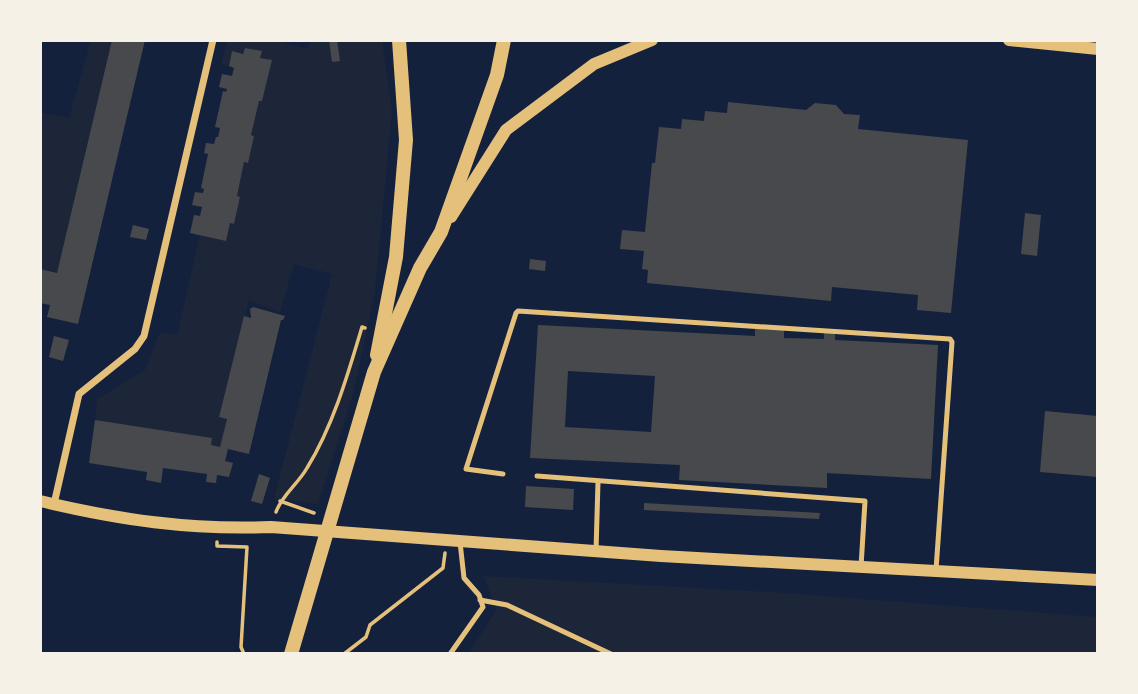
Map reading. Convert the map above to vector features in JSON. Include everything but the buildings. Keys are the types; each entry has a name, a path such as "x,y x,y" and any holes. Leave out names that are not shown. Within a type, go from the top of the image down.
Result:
{"main road":[{"path":"374,372 396,257 406,140 400,40"},
{"path":"291,654 374,372 420,268 441,232 497,75 504,40"}],"street":[{"path":"54,504 79,394 135,349 144,336 213,40"},
{"path":"441,232 506,130 593,64 652,40"},
{"path":"1009,40 1098,49"},
{"path":"40,501 174,526 271,527 596,551 1098,579"}],"lane":[{"path":"503,474 466,468 518,311 950,339 952,342 936,571"},
{"path":"537,476 865,501 862,567"},
{"path":"596,551 598,482"},
{"path":"450,654 483,607 464,578 454,541"},
{"path":"480,600 507,605 611,654"}],"path":[{"path":"275,514 280,501 307,469 325,433 362,327 380,331"},
{"path":"280,501 315,514"},
{"path":"344,654 366,637 370,625 443,568 454,541"},
{"path":"244,654 241,646 247,547"}],"shaded area":[{"path":"91,40 112,40 57,273 40,269 40,112 69,118"},
{"path":"227,40 274,40 307,49 311,40 382,40 392,111 375,292 354,390 318,504 274,499 332,274 294,264 280,313 249,300 219,417 227,419 220,447 211,445 212,438 95,420 97,399 145,370 160,332 177,335 200,235 234,224 244,162 248,162 254,136 251,135 271,61 260,58 261,51 245,48 243,54 232,51 229,66 221,65"},
{"path":"483,576 770,592 1098,617 1098,654 468,654 497,609"}]}
